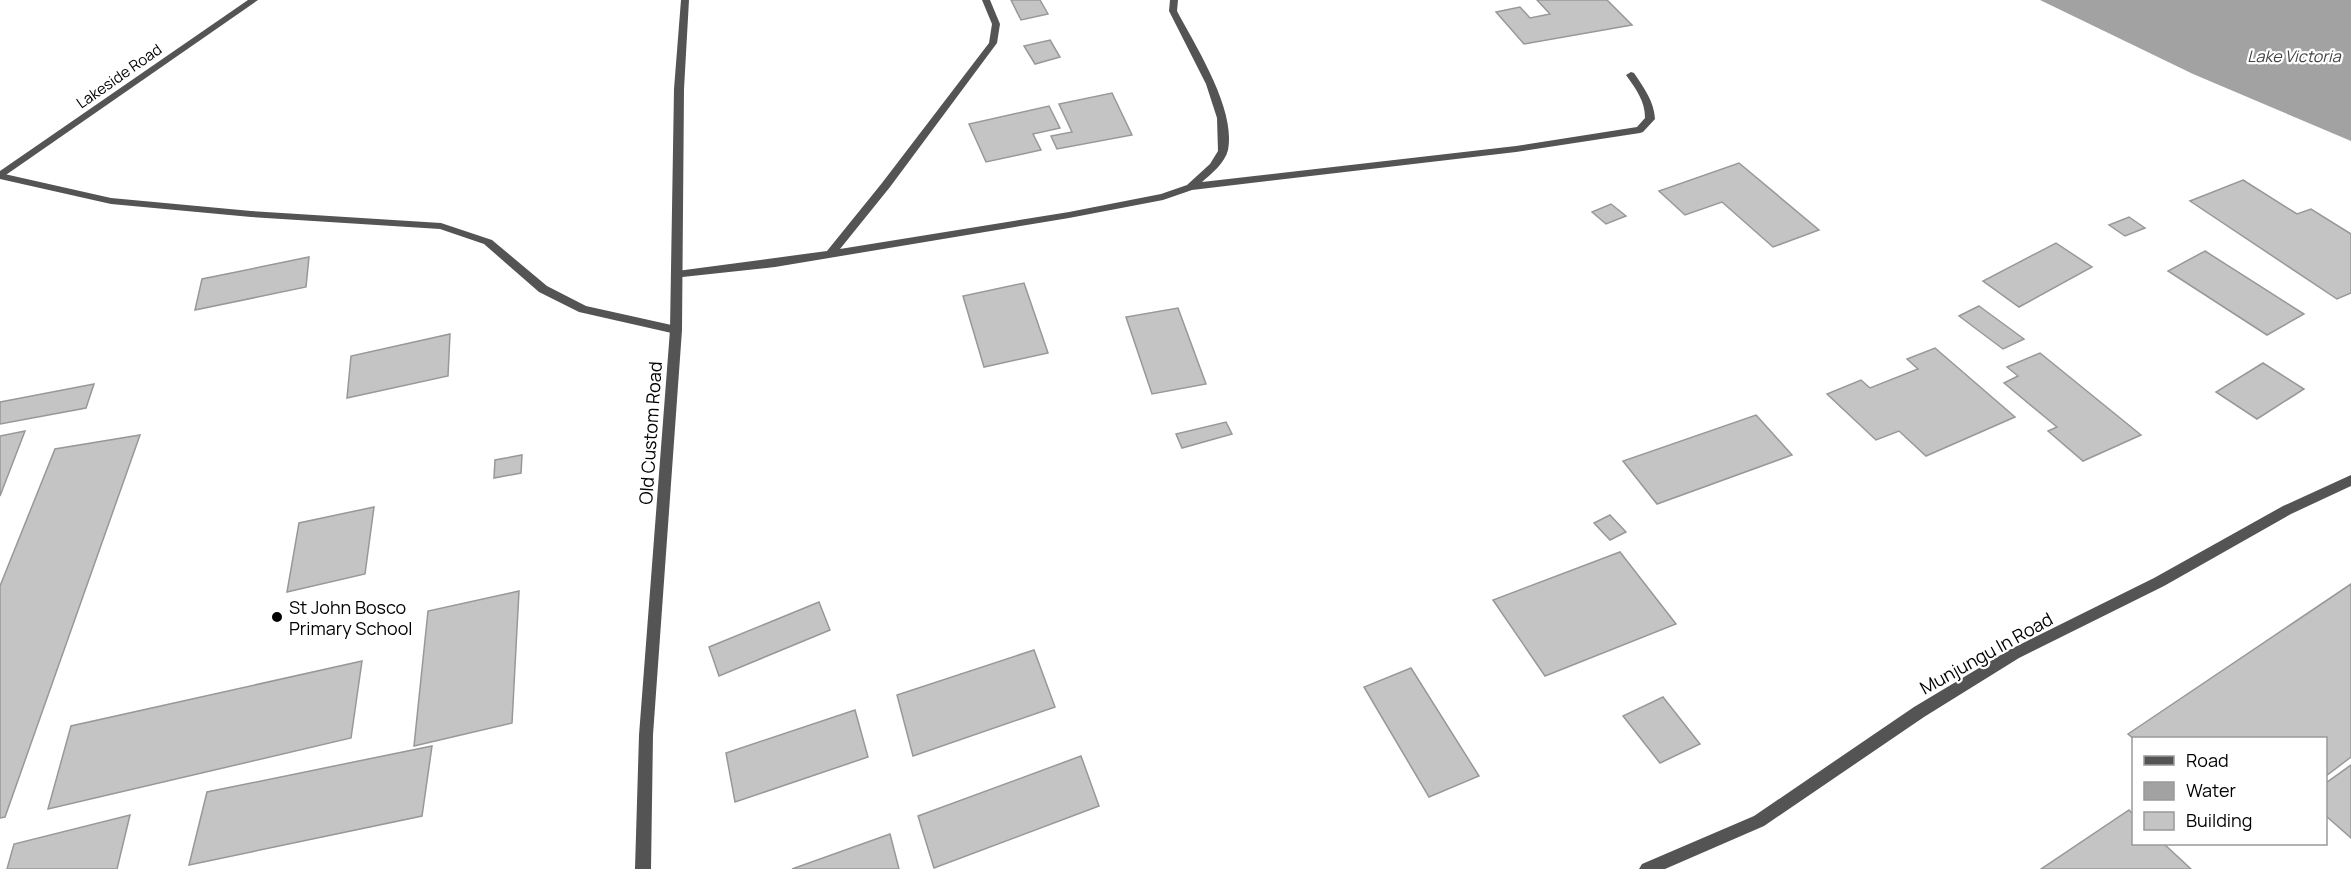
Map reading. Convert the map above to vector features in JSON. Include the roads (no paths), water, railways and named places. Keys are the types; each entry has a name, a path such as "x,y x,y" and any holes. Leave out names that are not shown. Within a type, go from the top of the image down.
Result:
{"street":[{"name":"Lakeside Road","path":"0,176 254,0"},
{"name":"Old Custom Road","path":"643,869 646,735 676,330 679,88 685,0"},
{"path":"830,254 993,43 996,24 986,0"},
{"path":"1173,0 1173,11 1211,84 1222,118 1223,151 1214,165 1191,187"},
{"path":"677,275 830,254 1070,215 1163,197 1191,187 1505,151 1640,130 1650,119 1651,109 1647,97 1631,75"},
{"path":"0,176 111,201 251,214 441,226 488,242 543,289 583,309 676,330"},
{"name":"Munjungu In Road","path":"1647,869 1759,821 1919,712 2014,654 2159,582 2287,510 2351,480"}],"water":[{"name":"Lake Victoria","path":"2040,0 2351,0 2351,141 2193,74"}],"place":[{"name":"St John Bosco Primary School","path":"277,617"}]}
